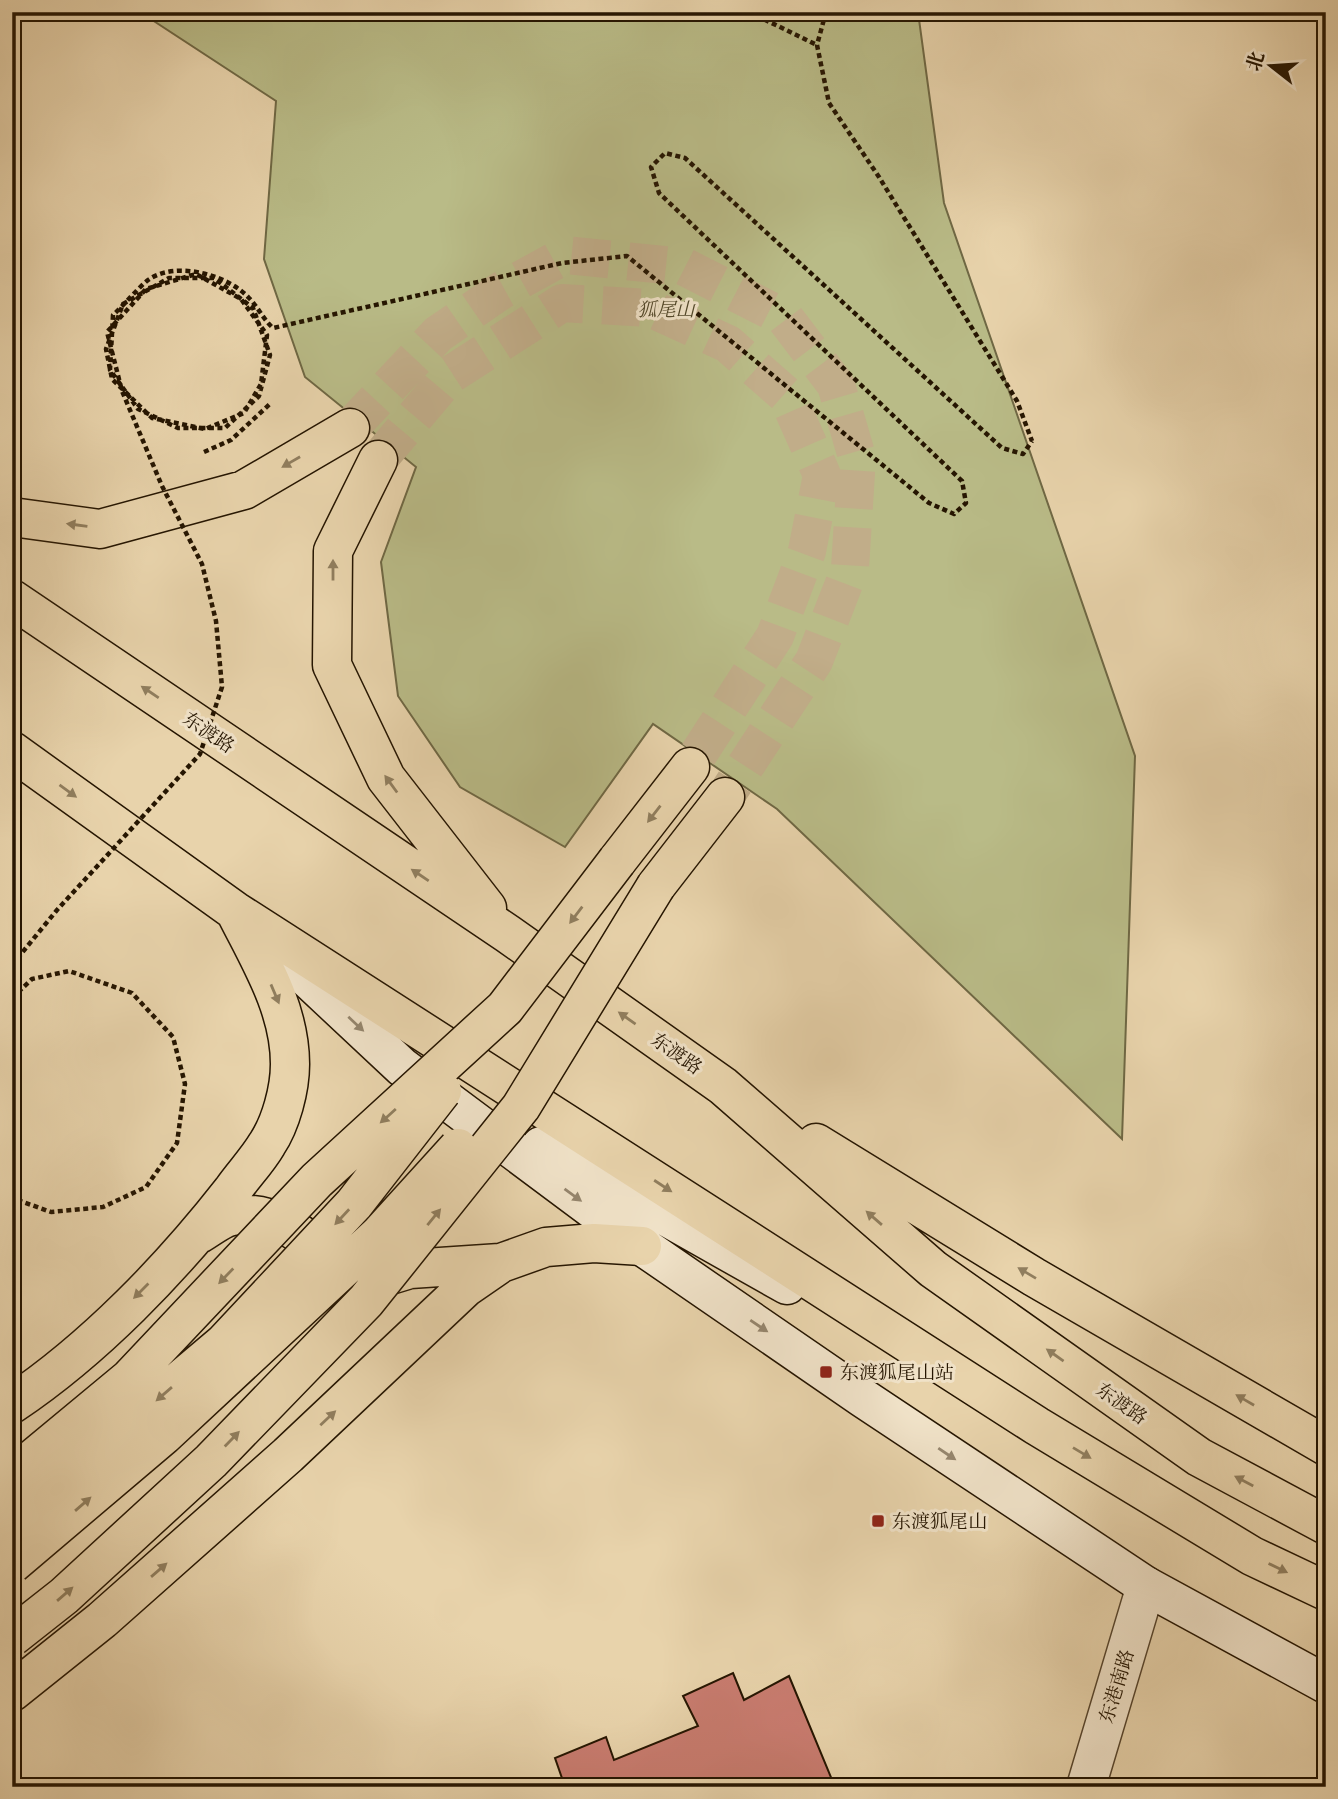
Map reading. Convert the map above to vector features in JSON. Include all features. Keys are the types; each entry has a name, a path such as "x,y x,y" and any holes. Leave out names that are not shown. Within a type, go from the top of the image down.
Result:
{"main road":[{"path":"12,517 100,528 244,490 350,428"},
{"path":"379,460 333,551 332,665 386,778 508,934"},
{"name":"东渡路","path":"12,599 508,934 723,1086 933,1269 1199,1457 1326,1525"},
{"path":"12,751 235,911 1038,1426 1252,1556 1326,1591"},
{"path":"12,1522 224,1343 354,1204 690,768"},
{"path":"12,1564 164,1435 379,1235 463,1143 725,797"},
{"path":"12,1637 64,1595 211,1461 366,1301 521,1107 656,886"},
{"path":"235,911 402,1067 642,1245 863,1398 1146,1586 1326,1684"},
{"path":"12,1404 58,1373 197,1235 268,1143 283,1106 290,1066 287,1031 277,997 235,911"},
{"path":"12,1476 129,1378 317,1180 505,1009"},
{"path":"402,1067 1038,1426"},
{"path":"723,1086 1034,1277 1326,1446"},
{"path":"197,1235 229,1216 258,1214 289,1225 337,1262 343,1287 327,1310"},
{"path":"12,1598 97,1527 327,1310 364,1283 410,1269 501,1263 546,1247 594,1243 642,1245"},
{"path":"12,1692 112,1611 288,1455 465,1289 501,1263"},
{"name":"东港南路","path":"1086,1787 1146,1586"}],"path":[{"path":"749,12 817,45"},
{"path":"12,965 57,910 200,754 222,687 216,621 202,565 162,486 122,391 119,379 116,368 113,356 110,344 107,332 114,323 122,315 130,306 138,298 146,289 159,285 171,282 183,278 196,274 207,280 241,299 254,317 261,326 267,335 266,347 261,384 250,403 244,413 234,417 225,421 215,425 205,429 192,426 178,423 166,421 152,418 144,410 136,402 128,395 120,387 112,379 110,369 108,359 106,349 111,338 115,326 119,315 124,304 135,297 146,291 157,284 169,278 180,278 191,278 203,278 214,278 253,308 258,320 262,331 266,343 270,355 260,396 251,404 242,412 233,420 225,428 213,428 201,428 189,428 178,428 168,423 158,418 148,414 138,409 131,399 124,390 117,380 110,370 111,356 112,342 113,329 113,315 123,306 132,297 141,288 150,278 173,273 207,272 231,283 250,298 273,328 562,262 627,256 929,503 954,514 966,503 962,481 659,193 650,167 665,153 685,158 1002,448 1023,454 1032,441 1017,401 879,177 829,103 817,45 826,12"},
{"path":"12,998 32,979 69,971 132,993 173,1037 185,1084 177,1143 146,1187 103,1208 51,1212 12,1198"}],"green space":[{"name":"狐尾山","path":"140,12 918,12 944,203 1135,756 1122,1139 777,809 653,724 565,847 460,787 398,696 381,562 416,467 305,377 264,259 276,101"}],"building":[{"path":"733,1673 744,1700 789,1676 835,1787 552,1787 563,1781 555,1758 606,1737 614,1760 698,1726 683,1696"}],"tunnel":[{"path":"350,428 438,334 502,290 566,255 685,267 785,318 836,385 857,457 850,568 814,661 725,797"},
{"path":"378,460 450,375 562,303 650,308 728,344 787,396 822,475 807,551 775,636 690,767"}],"place":[{"name":"东渡狐尾山站","path":"826,1372"},
{"name":"东渡狐尾山","path":"878,1521"}]}
